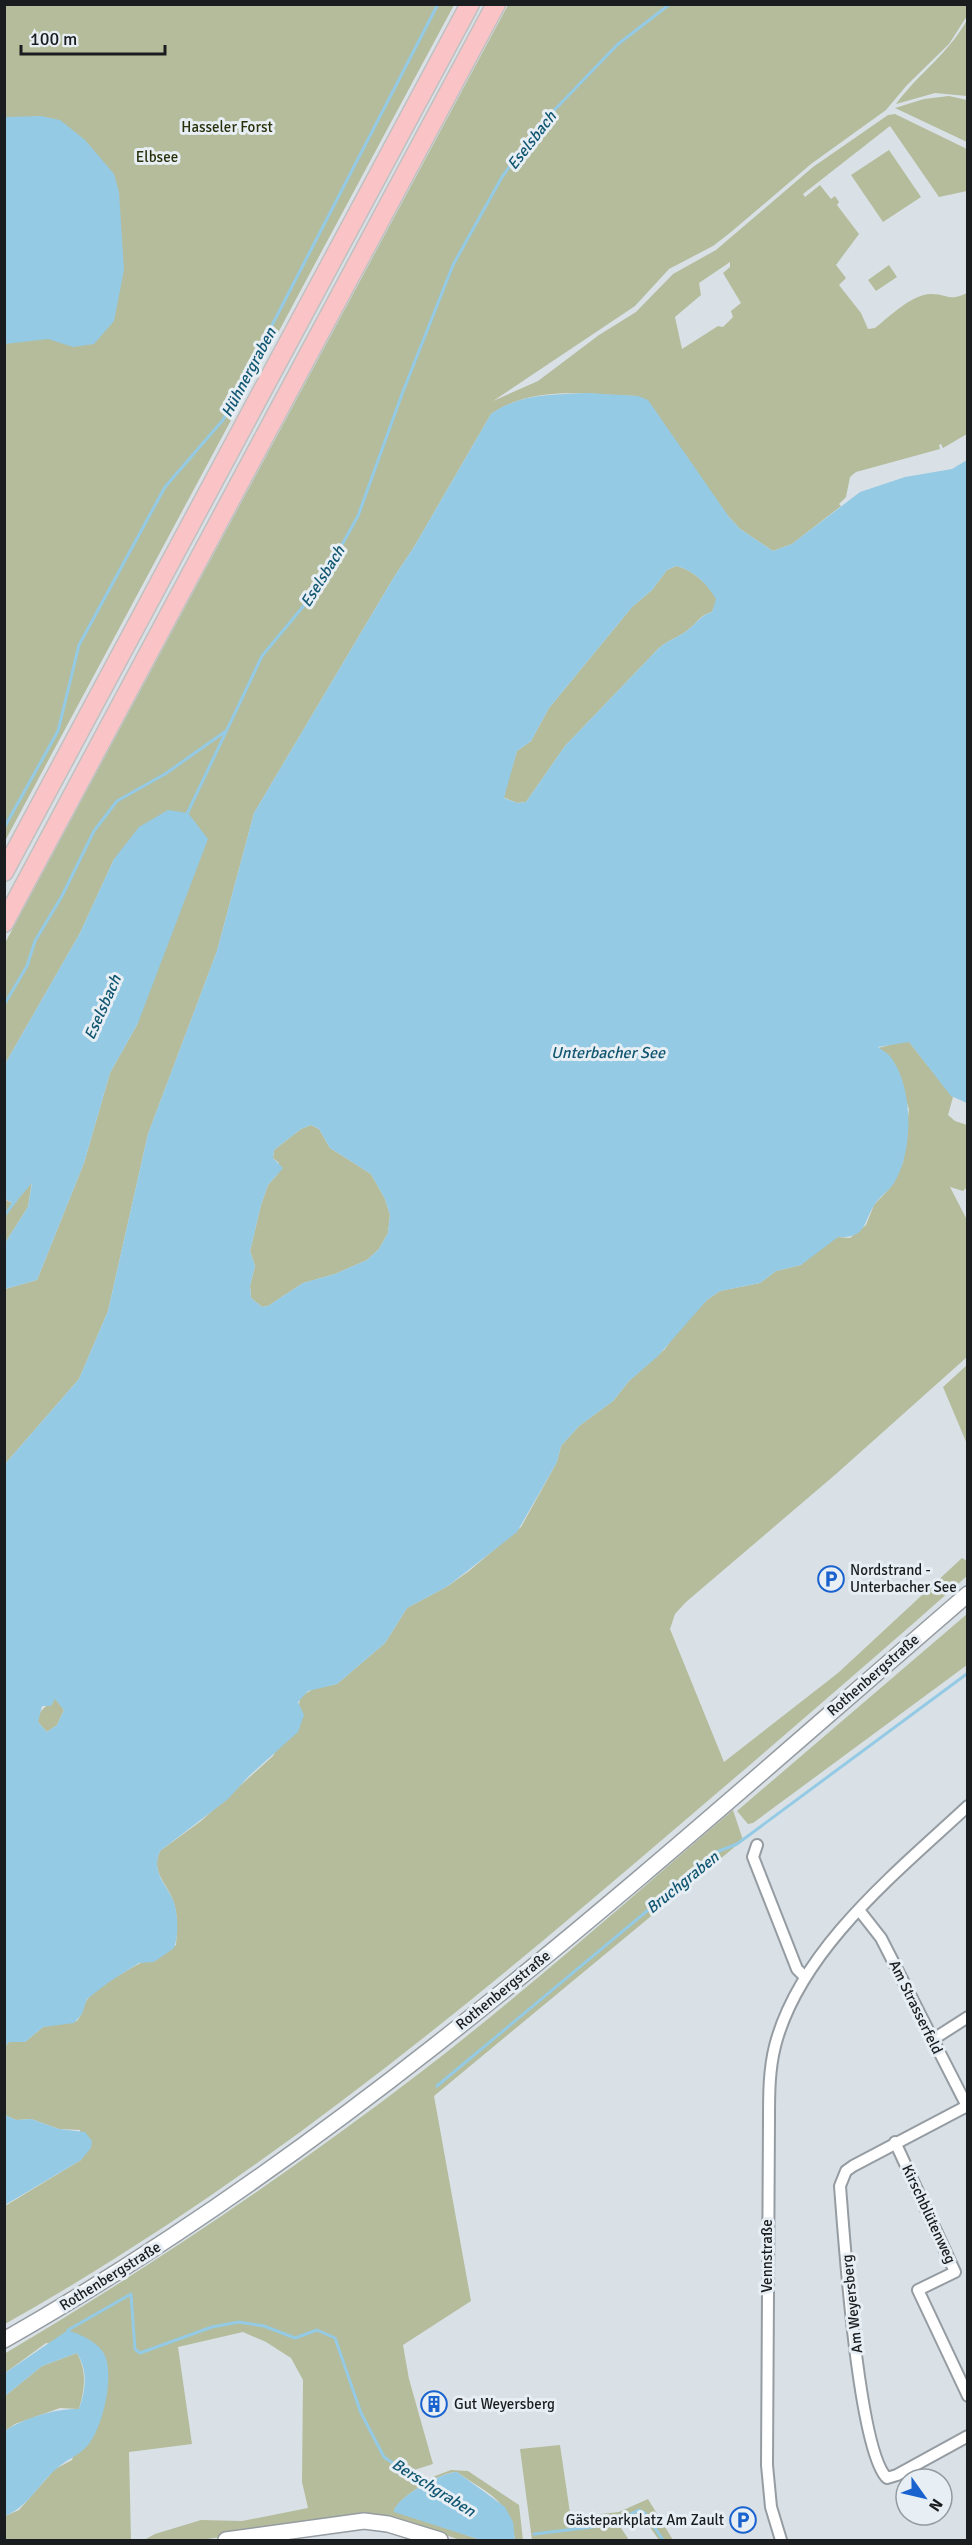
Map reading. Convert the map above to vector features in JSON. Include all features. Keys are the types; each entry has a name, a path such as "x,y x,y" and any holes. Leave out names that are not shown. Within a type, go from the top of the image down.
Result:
{"highway":[{"path":"4,872 470,4"},
{"path":"4,923 496,4"}],"main road":[{"name":"Rothenbergstraße","path":"4,2340 136,2261 288,2157 368,2097 554,1948 968,1594"},
{"path":"226,2541 364,2521 388,2524 440,2541"}],"street":[{"name":"Vennstraße","path":"781,2541 771,2507 767,2465 770,2072 775,2044 804,1976 833,1937 968,1806"},
{"path":"757,1845 753,1857 797,1969 804,1976"},
{"name":"Am Strasserfeld","path":"859,1910 881,1938 967,2107"},
{"path":"932,2040 968,2017"},
{"name":"Am Weyersberg","path":"967,2107 896,2142 846,2171 840,2186 861,2395 870,2438 881,2473 887,2478 968,2436"},
{"name":"Kirschblütenweg","path":"896,2142 955,2272 918,2290 968,2396"}],"green space":[{"name":"Hasseler Forst","path":"5,5 454,5 5,841"},
{"path":"508,5 967,5 967,16 949,44 907,85 886,110 811,164 713,246 669,269 635,306 493,401 538,381 599,335 636,312 673,274 716,250 813,167 888,115 895,114 967,149 967,191 939,197 890,126 803,194 805,197 820,185 831,199 835,196 839,202 837,205 859,234 836,265 846,278 839,285 861,313 868,329 875,328 901,307 924,295 937,294 952,297 967,293 967,434 943,448 941,444 940,449 856,472 850,477 846,497 839,504 841,506 792,544 773,551 740,529 729,517 638,396 581,393 544,395 526,398 491,414 254,813 217,951 148,1134 108,1311 79,1379 5,1464 5,1289 37,1280 84,1163 110,1073 138,1023 114,859 80,933 5,1064 5,943","holes":["730,262 730,267 723,273 741,303 731,311 733,317 723,327 718,326 682,349 675,317 701,295 699,283"]},
{"path":"967,20 967,96 935,93 896,104 951,43"},
{"path":"949,96 967,100 967,142 895,108 924,99"},
{"path":"889,150 921,197 883,222 851,175"},
{"path":"889,265 897,277 876,291 868,280"},
{"path":"676,566 694,574 713,593 717,599 712,612 659,648 565,746 526,802 517,803 503,797 517,751 531,741 549,708 632,607 652,590 667,570"},
{"path":"909,1042 953,1097 948,1115 955,1121 967,1125 967,1187 963,1191 950,1187 967,1220 967,1357 675,1614 670,1629 724,1762 838,1673 962,1558 967,1561 967,1576 567,1921 413,2046 255,2165 173,2221 90,2274 5,2324 5,2206 81,2160 80,2130 59,2129 31,2119 16,2120 5,2115 5,2046 9,2042 25,2042 43,2027 77,2021 87,2000 103,1985 176,1945 175,1908 158,1872 157,1859 160,1851 201,1821 273,1756 299,1705 300,1697 313,1689 337,1684 385,1643 407,1608 448,1586 521,1527 557,1462 561,1446 579,1426 613,1401 629,1381 665,1349 678,1330 707,1300 720,1291 760,1283 776,1271 801,1265 827,1242 838,1237 850,1238 866,1225 874,1205 890,1188 903,1163 909,1109 893,1063 878,1048"},
{"path":"311,1125 319,1129 330,1148 371,1174 385,1199 390,1215 388,1233 379,1249 367,1260 335,1274 303,1283 268,1306 262,1307 251,1298 250,1286 255,1266 250,1251 268,1185 277,1175 279,1163 273,1158 274,1150 301,1129"},
{"path":"32,1181 28,1207 5,1243 4,1199 14,1204"},
{"path":"967,1365 967,1444 943,1387"},
{"path":"967,1614 967,1665 753,1823 748,1824 737,1811"},
{"path":"55,1698 64,1710 57,1725 47,1732 38,1722 39,1717 42,1710"},
{"path":"733,1810 743,1840 434,2096 471,2301 403,2345 409,2379 433,2464 408,2472 384,2456 361,2411 338,2349 360,2413 383,2457 419,2482 451,2470 468,2471 519,2505 523,2540 515,2540 508,2515 496,2499 457,2472 441,2476 421,2486 397,2505 394,2511 481,2540 460,2540 443,2534 324,2521 201,2540 144,2540 155,2534 201,2520 242,2521 308,2508 302,2482 303,2380 291,2358 266,2342 243,2332 178,2347 192,2444 129,2452 131,2540 5,2540 5,2516 19,2510 55,2469 72,2460 103,2352 46,2343 5,2373 4,2354 165,2254 371,2110 501,2008"},
{"path":"77,2353 84,2380 79,2409 60,2408 15,2424 5,2431 5,2396 42,2366"},
{"path":"560,2445 570,2513 573,2517 619,2512 648,2499 673,2540 659,2540 642,2516 621,2528 629,2540 532,2540 520,2449"}],"water":[{"name":"Elbsee","path":"41,116 60,120 85,140 114,174 119,192 124,270 114,321 94,344 73,347 48,339 5,344 5,117"},
{"name":"Unterbacher See","path":"587,393 638,396 648,400 729,517 740,529 773,551 792,544 860,492 905,477 952,469 967,460 967,1103 951,1096 909,1042 878,1047 889,1055 903,1083 907,1100 908,1136 901,1170 890,1189 879,1198 859,1232 847,1237 838,1237 801,1265 776,1271 760,1283 720,1291 707,1300 658,1356 629,1381 613,1401 579,1426 561,1446 557,1462 517,1532 448,1586 407,1608 385,1643 337,1684 308,1691 298,1702 304,1715 298,1732 249,1776 228,1799 160,1851 158,1871 176,1911 177,1931 174,1948 154,1962 139,1963 109,1982 87,1999 82,2014 74,2023 43,2027 25,2042 9,2042 5,2046 5,1464 79,1379 108,1311 148,1134 217,951 254,813 491,414 514,402 537,396","holes":["676,566 694,574 708,588 716,599 712,612 659,648 565,746 526,802 517,803 504,798 517,751 531,741 549,708 632,607 652,590 667,570","311,1125 319,1129 330,1148 371,1174 385,1199 390,1215 388,1233 379,1249 367,1260 335,1274 303,1283 268,1306 262,1307 251,1298 250,1286 255,1266 250,1251 268,1185 283,1168 273,1158 274,1150 301,1129","55,1699 64,1710 57,1725 47,1732 38,1722 42,1706 51,1706"]},
{"path":"168,810 188,813 208,839 138,1023 110,1073 84,1163 37,1280 5,1289 5,1243 28,1207 32,1183 14,1204 5,1199 5,1064 80,933 114,859 139,827"},
{"path":"5,2115 16,2120 31,2119 59,2129 85,2132 92,2141 91,2148 81,2160 5,2205"},
{"path":"68,2330 96,2344 107,2361 108,2385 103,2413 88,2445 49,2476 20,2507 5,2516 5,2431 40,2415 79,2409 85,2380 81,2360 77,2353 42,2366 5,2396 5,2373"},
{"path":"457,2472 505,2507 513,2522 515,2540 481,2540 394,2512 396,2506 410,2493 441,2476"}],"waterway":[{"name":"Hühnergraben","path":"4,828 58,731 79,645 165,487 223,420 438,4"},
{"name":"Eselsbach","path":"186,816 262,656 316,591 358,516 402,394 453,265 502,177 540,125 617,45 670,4"},
{"path":"4,1005 27,966 35,941 62,896 94,831 117,801 165,774 226,731"},
{"name":"Eselsbach","path":"4,1216 16,1200"},
{"name":"Bruchgraben","path":"437,2086 719,1851 737,1844 968,1673"},
{"name":"Berschgraben","path":"68,2330 131,2294 135,2349 140,2353 212,2327 239,2322 264,2326 295,2338 317,2330 335,2338 361,2413 384,2457 428,2487"},
{"name":"Berschgraben","path":"534,2534 609,2525 639,2510 645,2513 663,2540"}],"place":[{"name":"Nordstrand - Unterbacher See","path":"831,1579"},
{"name":"Gut Weyersberg","path":"434,2404"},
{"name":"Gästeparkplatz Am Zault","path":"743,2520"}]}
